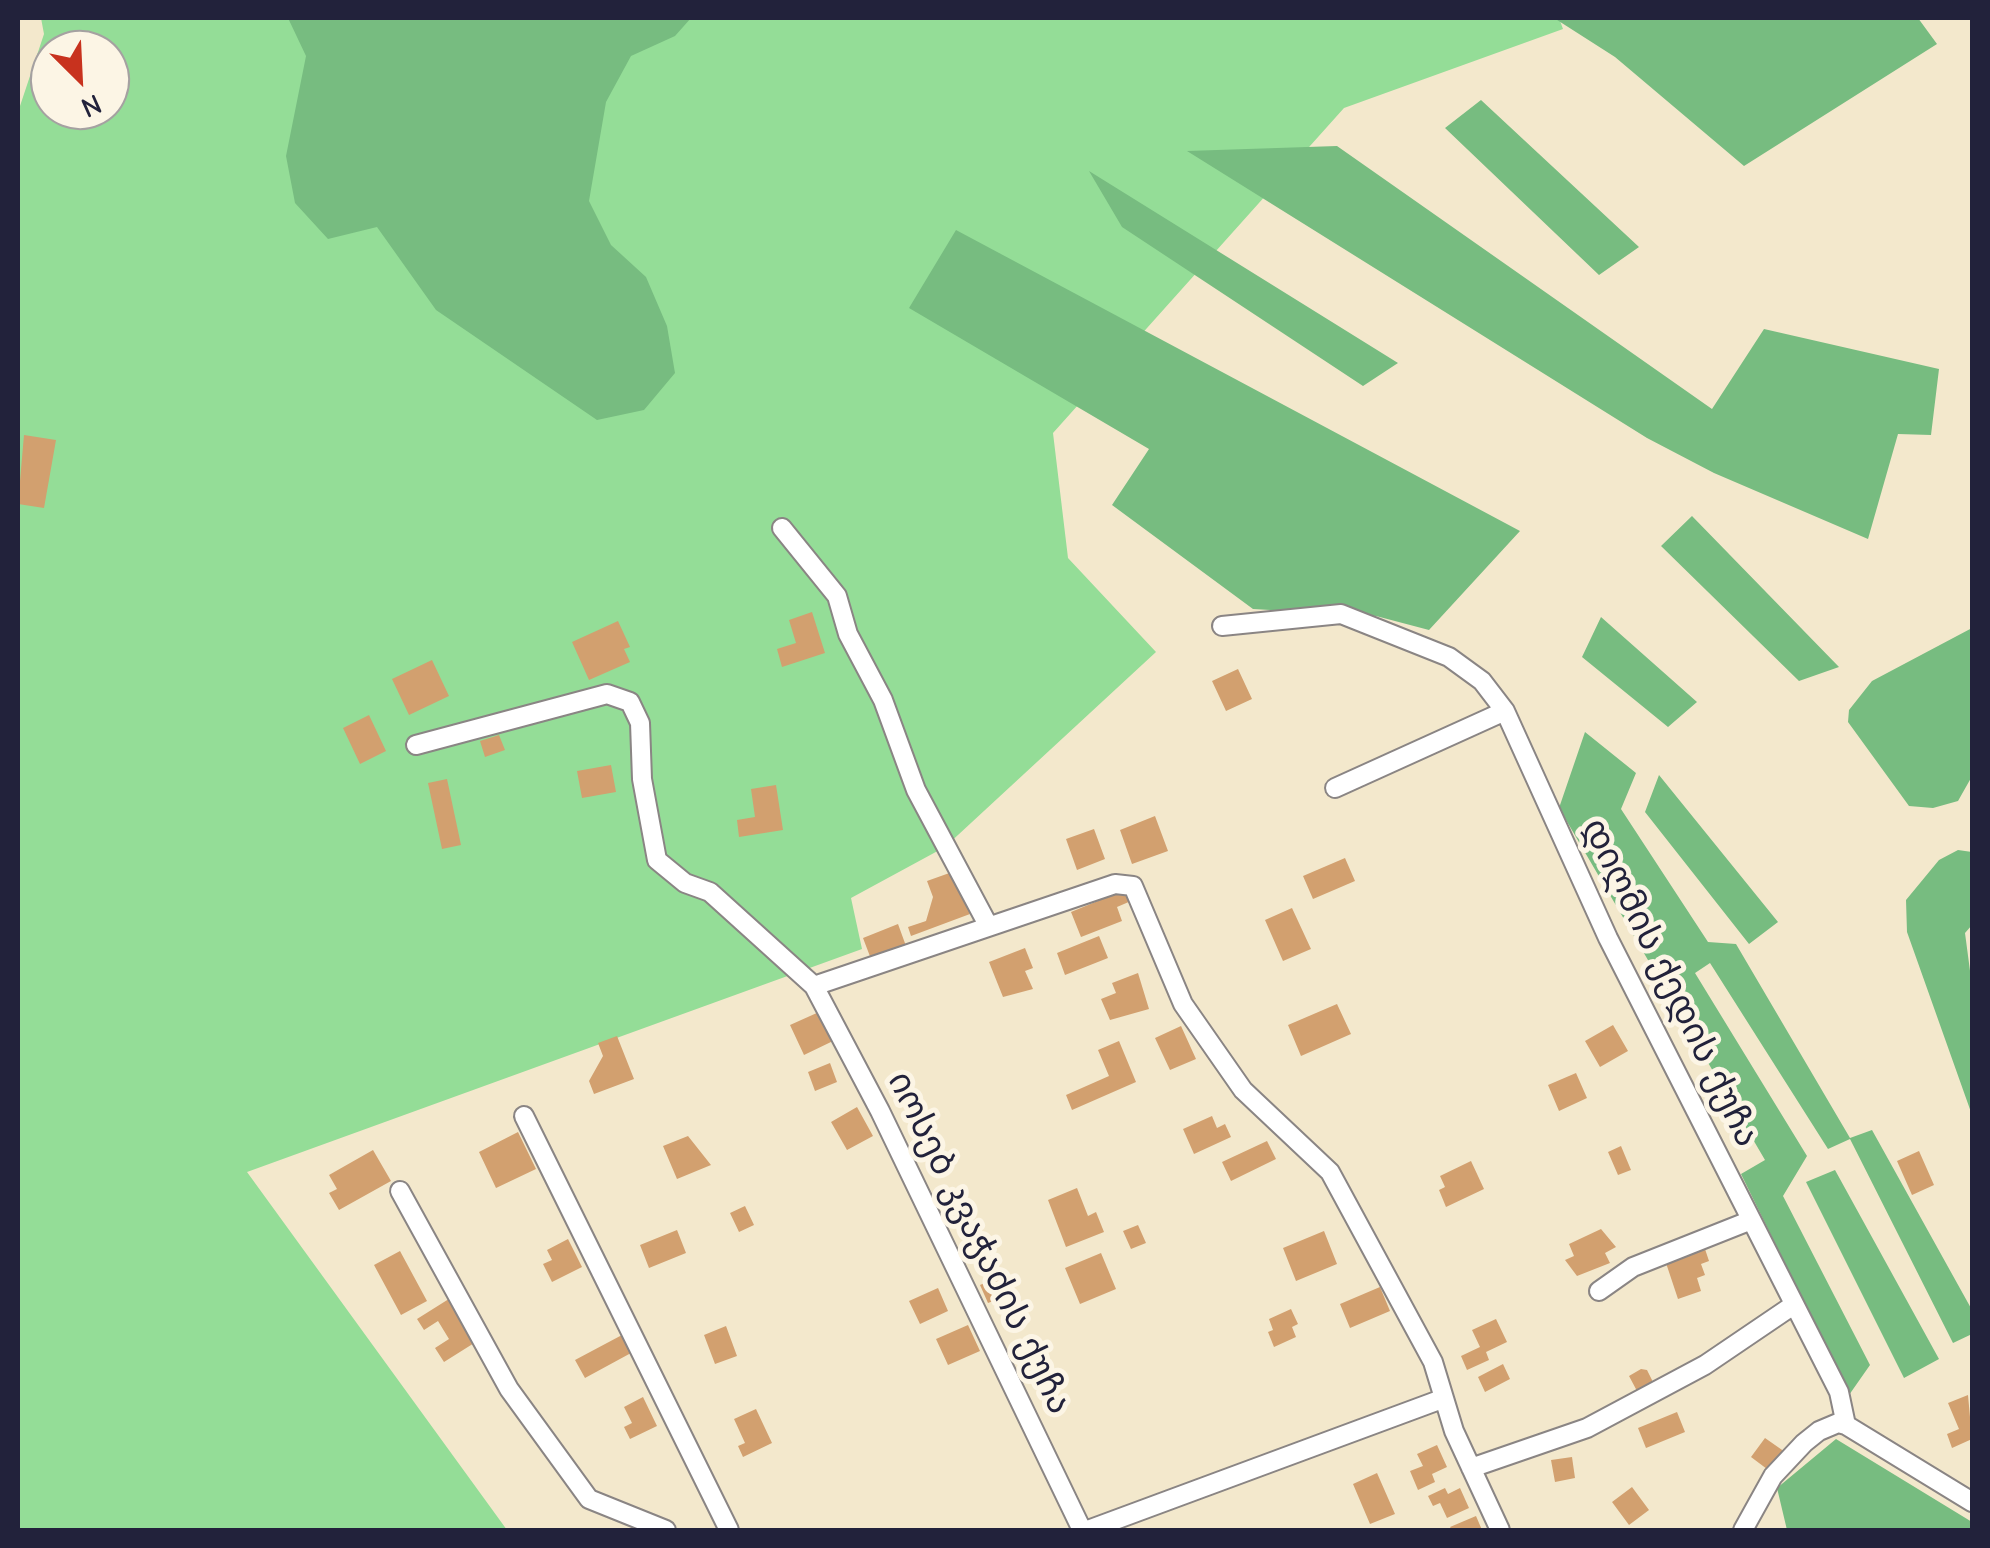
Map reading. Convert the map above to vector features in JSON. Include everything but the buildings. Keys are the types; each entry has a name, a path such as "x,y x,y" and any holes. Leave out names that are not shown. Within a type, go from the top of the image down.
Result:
{"street":[{"path":"782,528 837,596 848,634 883,700 916,790 988,925"},
{"name":"დიღმის ქედის ქუჩა","path":"1222,626 1341,614 1449,657 1482,681 1506,711 1608,938 1839,1392 1846,1426"},
{"path":"416,745 607,694 630,702 640,723 642,779 657,860 685,883 710,892 814,986 1116,884 1133,886 1182,1004 1243,1090 1330,1172 1433,1362 1442,1399 1500,1530"},
{"path":"1335,788 1506,711"},
{"name":"იოსებ კვაჭაძის ქუჩა","path":"814,986 880,1111 1085,1530"},
{"path":"524,1116 729,1530"},
{"path":"400,1192 509,1389 589,1499 666,1530"},
{"path":"1599,1291 1633,1266 1749,1221"},
{"path":"1471,1468 1587,1428 1705,1365 1792,1306"},
{"path":"1085,1530 1442,1399"},
{"path":"1743,1530 1774,1476 1804,1443 1819,1431 1838,1424 1972,1502"}],"green space":[{"path":"41,18 1559,18 1563,29 1344,108 1053,433 1068,558 1156,652 945,847 851,898 862,949 247,1172 507,1530 18,1530 18,112 30,76 30,130 130,130 130,30 43,30"},
{"path":"288,18 691,18 675,36 631,56 606,102 589,201 611,245 646,277 667,326 675,373 644,410 597,420 436,310 377,227 328,239 295,203 286,156 306,56"},
{"path":"1554,18 1918,18 1937,44 1744,166 1615,57"},
{"path":"1481,100 1639,247 1599,275 1445,128"},
{"path":"1337,146 1712,409 1764,329 1939,369 1931,435 1898,434 1868,539 1714,473 1647,438 1187,151"},
{"path":"1089,171 1398,363 1363,386 1122,227"},
{"path":"956,230 1520,531 1429,630 1376,616 1253,609 1112,505 1149,449 909,308"},
{"path":"1692,516 1839,667 1799,681 1661,546"},
{"path":"1601,617 1697,702 1668,727 1582,657"},
{"path":"1972,628 1971,778 1958,801 1933,808 1909,806 1848,722 1849,710 1872,681"},
{"path":"1585,732 1636,773 1621,809 1708,942 1736,944 1850,1138 1872,1130 1972,1310 1972,1334 1953,1343 1850,1139 1828,1149 1710,963 1695,973 1807,1156 1783,1196 1870,1365 1849,1395 1741,1174 1765,1160 1559,808"},
{"path":"1659,775 1778,922 1749,944 1645,812"},
{"path":"1958,850 1972,852 1972,925 1965,933 1972,986 1972,1115 1907,932 1906,900 1939,860"},
{"path":"1835,1170 1939,1359 1904,1378 1806,1182"},
{"path":"1836,1439 1972,1522 1972,1530 1787,1530 1777,1488"}]}
